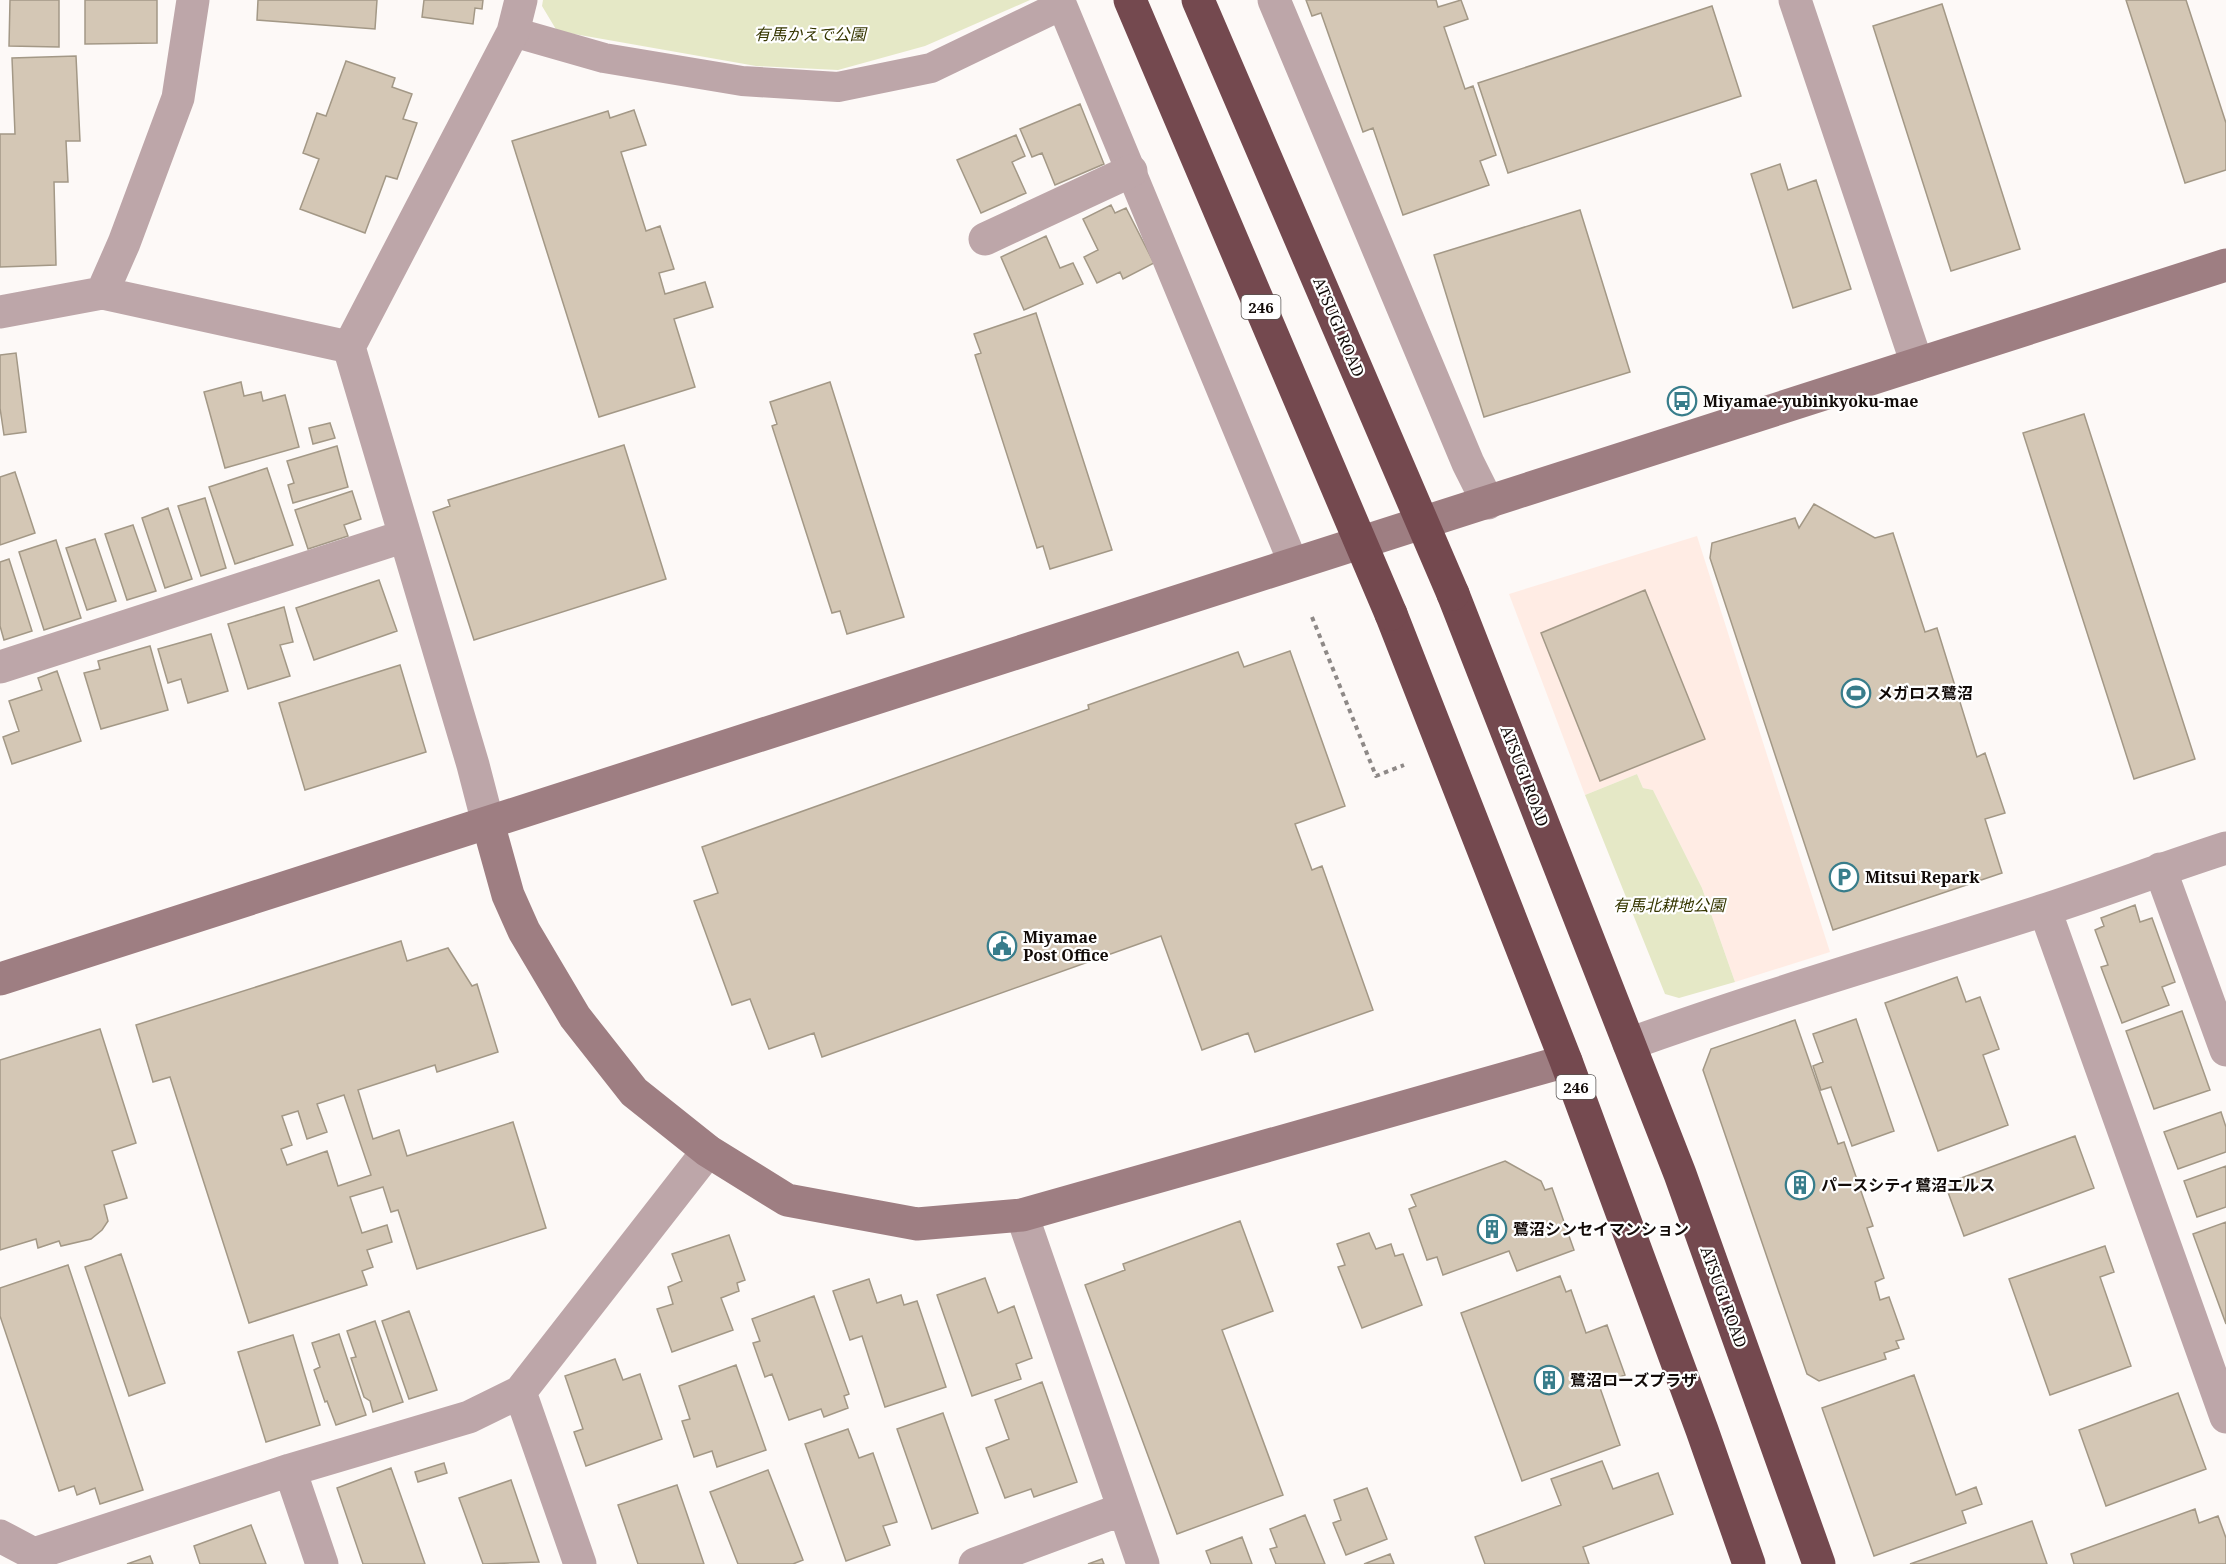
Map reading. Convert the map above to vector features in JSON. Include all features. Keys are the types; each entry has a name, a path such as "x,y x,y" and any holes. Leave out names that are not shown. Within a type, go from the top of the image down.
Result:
{"highway":[{"name":"246","path":"1130,0 1391,614 1566,1061 1694,1407 1749,1564"},
{"name":"ATSUGI ROAD","path":"1198,0 1453,594 1680,1174 1819,1564"}],"street":[{"path":"102,293 127,236 178,98 194,0"},
{"path":"521,0 513,32 349,347 470,754 507,895 524,931 575,1017 634,1092 708,1150 787,1200 917,1224 1022,1215 1566,1061"},
{"path":"1274,0 1468,463 1488,502"},
{"path":"1795,0 1917,364"},
{"path":"985,239 1131,171"},
{"path":"0,979 2226,265"},
{"path":"0,312 102,293 349,347"},
{"path":"0,667 405,536"},
{"path":"1629,1044 1710,1016 2045,910 2226,848"},
{"path":"2160,869 2226,1050"},
{"path":"2045,910 2226,1417"},
{"path":"0,1536 36,1559 290,1470 469,1417 520,1392 708,1150"},
{"path":"1022,1215 1143,1564"},
{"path":"520,1392 580,1564"},
{"path":"290,1470 322,1564"},
{"path":"975,1564 1124,1509"}],"lane":[{"path":"513,32 604,58 742,81 838,87 931,68 1062,5 1294,565"}],"path":[{"path":"1312,617 1376,776 1413,762"}],"shaded area":[{"path":"1697,536 1830,952 1735,982 1702,888 1653,790 1643,788 1637,774 1585,795 1509,594"}],"green space":[{"name":"有馬かえで公園","path":"543,0 1030,0 925,46 838,70 756,66 557,31 542,6"},
{"name":"有馬北耕地公園","path":"1637,774 1643,788 1653,790 1702,888 1735,982 1679,998 1665,994 1585,795"}],"building":[{"path":"10,0 59,0 59,47 9,46"},
{"path":"85,0 157,0 157,43 85,44"},
{"path":"258,0 377,0 375,29 257,20"},
{"path":"424,0 483,0 482,9 475,8 473,24 422,17"},
{"path":"1306,0 1436,0 1438,7 1461,0 1468,19 1444,27 1465,89 1473,86 1496,155 1480,161 1489,185 1403,215 1373,128 1363,132 1321,13 1312,16"},
{"path":"2126,0 2186,0 2226,123 2226,170 2185,183"},
{"path":"1942,4 2020,249 1951,271 1873,26"},
{"path":"1712,6 1741,96 1508,173 1478,83"},
{"path":"76,56 80,141 66,141 68,182 54,182 56,265 0,267 0,134 15,134 12,58"},
{"path":"346,61 395,78 392,87 412,94 403,119 417,123 397,179 386,176 365,233 300,209 319,159 303,153 317,113 326,116"},
{"path":"1080,104 1104,164 1055,185 1042,153 1032,157 1020,129"},
{"path":"634,110 646,145 621,152 646,231 660,226 674,269 659,273 665,294 705,282 713,307 674,319 695,387 599,417 512,141 608,111 610,118"},
{"path":"1016,135 1025,156 1012,162 1026,193 981,213 957,160"},
{"path":"1780,164 1788,190 1816,180 1851,289 1793,308 1751,174"},
{"path":"1111,205 1115,213 1126,208 1154,263 1123,279 1120,272 1097,283 1084,257 1098,250 1083,219"},
{"path":"1580,210 1630,372 1484,417 1434,255"},
{"path":"1046,236 1060,268 1073,263 1083,284 1024,310 1001,257"},
{"path":"1036,313 1112,550 1050,569 1043,546 1037,548 975,355 981,353 974,334"},
{"path":"16,353 26,432 4,435 0,408 0,355"},
{"path":"241,382 244,396 261,392 263,401 285,395 299,447 225,468 204,392"},
{"path":"830,382 904,617 847,634 840,611 832,613 772,426 777,424 770,402"},
{"path":"2084,414 2195,759 2134,779 2023,433"},
{"path":"330,423 335,438 313,444 309,428"},
{"path":"624,445 666,579 474,640 433,512 450,506 448,500"},
{"path":"337,446 348,487 293,503 288,485 294,483 287,461"},
{"path":"267,468 293,545 235,564 209,487"},
{"path":"15,472 35,533 0,545 0,477"},
{"path":"352,491 361,519 344,525 348,536 308,549 295,510"},
{"path":"205,498 226,568 201,576 178,506"},
{"name":"メガロス鷺沼","path":"1814,504 1875,538 1893,533 1925,632 1937,628 1977,757 1985,753 2005,813 1985,819 2002,873 1833,930 1710,558 1712,543 1795,518 1799,528"},
{"path":"168,508 192,579 165,588 142,518"},
{"path":"133,525 156,591 127,600 105,534"},
{"path":"95,539 116,601 87,610 66,548"},
{"path":"56,540 81,618 44,630 19,552"},
{"path":"9,559 32,631 4,640 0,626 0,562"},
{"path":"379,580 397,631 314,660 296,608"},
{"path":"1645,590 1705,739 1600,781 1541,633"},
{"path":"284,607 293,642 280,645 290,676 248,689 228,624"},
{"path":"211,634 228,691 188,703 181,679 168,683 158,649"},
{"path":"150,646 168,710 101,729 84,673 100,669 98,661"},
{"path":"1290,651 1345,806 1295,824 1312,870 1322,866 1373,1010 1255,1052 1248,1033 1202,1050 1161,936 822,1057 814,1033 769,1049 750,999 732,1005 694,901 718,893 702,847 1089,709 1088,705 1238,652 1244,667"},
{"path":"400,665 426,752 305,790 279,703"},
{"path":"57,671 81,741 12,764 3,737 19,731 9,701 42,690 38,678"},
{"path":"2135,905 2140,922 2152,918 2175,982 2162,987 2169,1005 2122,1023 2101,967 2108,965 2095,930 2104,926 2101,918"},
{"path":"401,941 407,961 448,948 472,986 477,984 498,1052 437,1072 435,1065 358,1090 373,1139 399,1130 407,1156 513,1122 546,1228 417,1269 398,1210 391,1212 383,1187 350,1197 362,1233 387,1225 392,1242 367,1250 373,1267 362,1271 367,1285 249,1323 170,1077 153,1082 136,1025","holes":["344,1095 371,1175 338,1186 327,1151 287,1165 281,1149 292,1145 282,1116 298,1111 307,1139 327,1132 317,1104"]},
{"path":"1957,977 1966,1002 1980,997 1999,1049 1983,1055 2008,1125 1938,1151 1885,1003"},
{"path":"2182,1011 2210,1090 2154,1109 2126,1031"},
{"path":"1856,1019 1894,1131 1852,1146 1831,1087 1821,1090 1813,1066 1823,1062 1813,1034"},
{"name":"パースシティ鷺沼エルス","path":"1795,1020 1838,1144 1844,1142 1873,1226 1867,1228 1884,1278 1875,1282 1880,1300 1889,1297 1904,1339 1896,1341 1899,1348 1884,1353 1886,1359 1819,1381 1807,1374 1703,1070 1711,1049"},
{"path":"100,1029 136,1143 112,1151 127,1198 104,1205 108,1221 102,1230 91,1239 61,1246 59,1241 38,1248 36,1239 0,1250 0,1060"},
{"path":"2221,1112 2226,1127 2226,1152 2178,1169 2164,1132"},
{"path":"2075,1136 2094,1188 1964,1236 1945,1184"},
{"name":"鷺沼シンセイマンション","path":"1505,1161 1541,1181 1545,1190 1552,1188 1574,1250 1517,1271 1509,1251 1443,1275 1437,1257 1427,1260 1409,1209 1416,1206 1411,1195"},
{"path":"2226,1166 2226,1207 2197,1217 2184,1181"},
{"path":"1240,1221 1273,1311 1222,1330 1283,1495 1177,1534 1085,1285 1125,1270 1123,1264"},
{"path":"2226,1222 2226,1324 2193,1234"},
{"path":"1369,1233 1376,1249 1391,1244 1395,1256 1403,1254 1422,1305 1362,1328 1338,1267 1345,1265 1337,1244"},
{"path":"729,1235 745,1280 737,1283 739,1291 721,1298 733,1330 672,1352 657,1309 673,1304 668,1287 682,1281 672,1254"},
{"path":"2105,1246 2114,1272 2100,1277 2131,1366 2050,1395 2009,1279"},
{"path":"121,1254 165,1383 129,1396 85,1267"},
{"path":"68,1265 143,1490 100,1504 95,1488 77,1495 74,1486 59,1491 0,1316 0,1288"},
{"name":"鷺沼ローズプラザ","path":"1560,1276 1566,1292 1571,1290 1586,1333 1607,1325 1625,1375 1599,1385 1620,1445 1522,1481 1461,1313"},
{"path":"985,1278 998,1313 1014,1306 1032,1358 1016,1364 1021,1379 972,1396 937,1295"},
{"path":"869,1279 877,1303 901,1295 904,1305 917,1301 946,1387 885,1407 862,1336 850,1340 833,1291"},
{"path":"814,1296 849,1394 844,1396 848,1408 824,1417 821,1409 789,1420 772,1374 765,1377 753,1343 760,1341 752,1319"},
{"path":"409,1311 437,1390 409,1399 382,1321"},
{"path":"375,1321 403,1402 373,1412 370,1401 364,1397 351,1358 356,1357 347,1331"},
{"path":"339,1334 366,1415 336,1425 314,1370 320,1367 312,1343"},
{"path":"293,1335 320,1425 266,1442 238,1352"},
{"path":"615,1359 623,1380 640,1374 662,1439 586,1466 574,1432 583,1429 565,1376"},
{"path":"736,1365 766,1450 717,1467 712,1451 694,1457 682,1421 690,1419 679,1386"},
{"path":"1914,1375 1956,1495 1976,1487 1982,1504 1962,1511 1966,1523 1874,1556 1822,1408"},
{"path":"1042,1382 1077,1482 1034,1497 1031,1489 1005,1498 986,1448 1009,1439 995,1400"},
{"path":"2178,1393 2206,1469 2106,1506 2079,1430"},
{"path":"943,1413 978,1513 932,1529 897,1429"},
{"path":"848,1429 859,1458 873,1453 897,1522 883,1526 890,1545 846,1561 805,1444"},
{"path":"1602,1461 1613,1489 1658,1473 1673,1514 1583,1547 1589,1564 1485,1564 1475,1537 1561,1505 1551,1479"},
{"path":"444,1463 447,1473 418,1482 415,1472"},
{"path":"391,1468 425,1564 363,1564 337,1488"},
{"path":"768,1470 803,1560 793,1564 738,1564 710,1492"},
{"path":"511,1480 539,1562 483,1564 459,1498"},
{"path":"677,1485 704,1564 638,1564 618,1505"},
{"path":"1367,1488 1387,1539 1346,1555 1333,1523 1341,1520 1334,1500"},
{"path":"2195,1509 2199,1523 2218,1516 2226,1538 2226,1564 2074,1564 2071,1554"},
{"path":"1305,1515 1325,1564 1276,1564 1270,1549 1277,1547 1270,1529"},
{"path":"2032,1521 2047,1564 1910,1564"},
{"path":"251,1525 266,1564 200,1564 194,1546"},
{"path":"1242,1537 1252,1564 1211,1564 1206,1551"},
{"path":"1390,1554 1394,1564 1364,1564"},
{"path":"150,1556 153,1564 127,1564"},
{"path":"1102,1559 1104,1564 1088,1564"}],"place":[{"name":"Miyamae-yubinkyoku-mae","path":"1682,401"},
{"name":"メガロス鷺沼","path":"1856,693"},
{"name":"Mitsui Repark","path":"1844,877"},
{"name":"Miyamae Post Office","path":"1002,946"},
{"name":"パースシティ鷺沼エルス","path":"1800,1185"},
{"name":"鷺沼シンセイマンション","path":"1492,1229"},
{"name":"鷺沼ローズプラザ","path":"1549,1380"}]}
